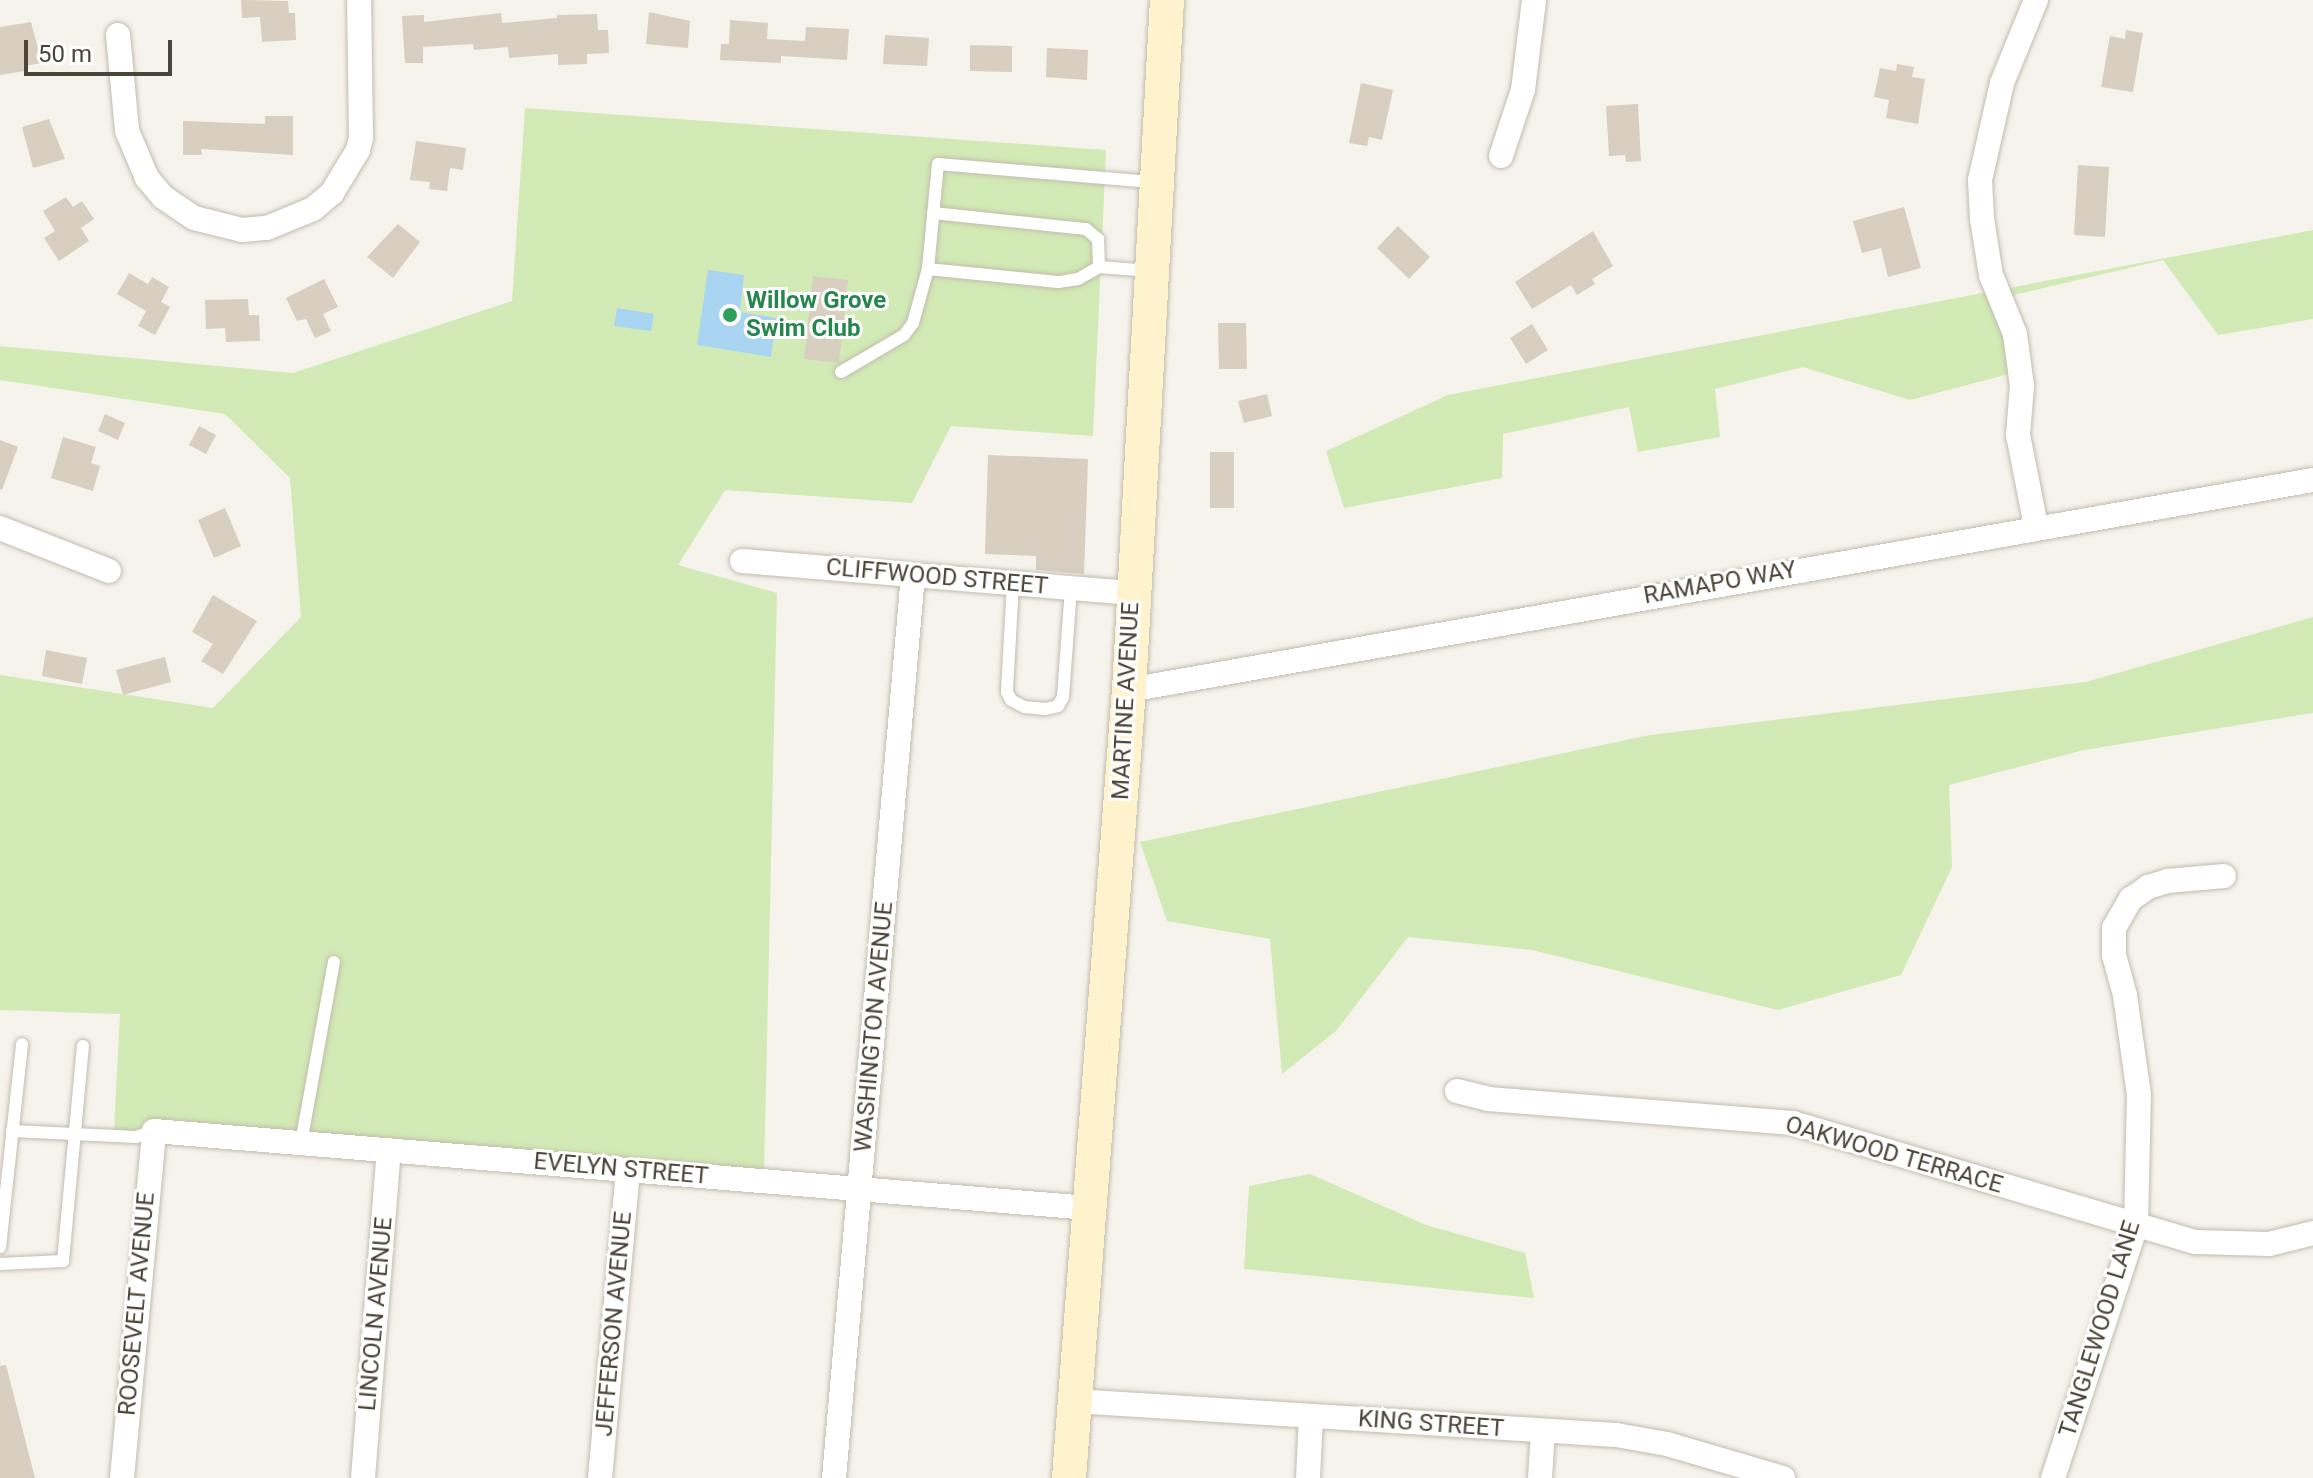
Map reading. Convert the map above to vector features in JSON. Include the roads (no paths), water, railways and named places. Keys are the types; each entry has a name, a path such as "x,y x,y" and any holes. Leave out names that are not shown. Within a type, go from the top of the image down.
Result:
{"main road":[{"name":"MARTINE AVENUE","path":"1069,1478 1129,690 1167,0"}],"street":[{"path":"118,35 127,131 147,178 163,197 194,218 230,228 267,228 291,221 322,201 347,173 358,150 361,138 359,0"},
{"path":"1501,156 1523,90 1534,0"},
{"path":"2036,0 2002,83 1980,180 1982,219 1991,275 2015,334 2022,386 2018,435 2036,526"},
{"name":"RAMAPO WAY","path":"1129,690 2036,526 2313,480"},
{"path":"0,528 109,571"},
{"name":"CLIFFWOOD STREET","path":"742,561 1133,593"},
{"name":"WASHINGTON AVENUE","path":"834,1478 913,575"},
{"name":"TANGLEWOOD LANE","path":"2053,1478 2136,1225 2139,1095 2125,995 2114,955 2114,928 2131,899 2148,887 2168,881 2224,876"},
{"name":"OAKWOOD TERRACE","path":"1457,1091 1488,1099 1793,1123 2136,1225"},
{"name":"EVELYN STREET","path":"154,1131 1089,1208"},
{"name":"ROOSEVELT AVENUE","path":"122,1478 154,1131"},
{"name":"LINCOLN AVENUE","path":"363,1478 389,1150"},
{"name":"JEFFERSON AVENUE","path":"600,1478 628,1170"},
{"path":"2136,1225 2196,1242 2229,1245 2269,1244 2313,1233"},
{"name":"KING STREET","path":"1074,1401 1616,1435 1667,1444 1774,1477"},
{"path":"1308,1478 1311,1416"},
{"path":"1540,1478 1543,1431"}],"lane":[{"path":"841,372 904,335 913,323 928,269 938,164 1156,182"},
{"path":"933,213 1086,229 1098,239 1099,267"},
{"path":"928,269 1058,282 1078,279 1099,267 1151,271"},
{"path":"1013,583 1007,692 1011,700 1024,707 1046,709 1058,706 1063,697 1071,588"},
{"path":"301,1143 334,962"},
{"path":"0,1247 22,1044"},
{"path":"0,1264 63,1261 83,1046"},
{"path":"12,1131 136,1137 154,1131"}],"water":[{"name":"Willow Grove Swim Club","path":"708,270 744,275 740,312 776,318 771,357 697,345"},
{"path":"617,308 654,314 651,331 614,326"}],"place":[{"name":"Willow Grove Swim Club","path":"730,315"}]}
